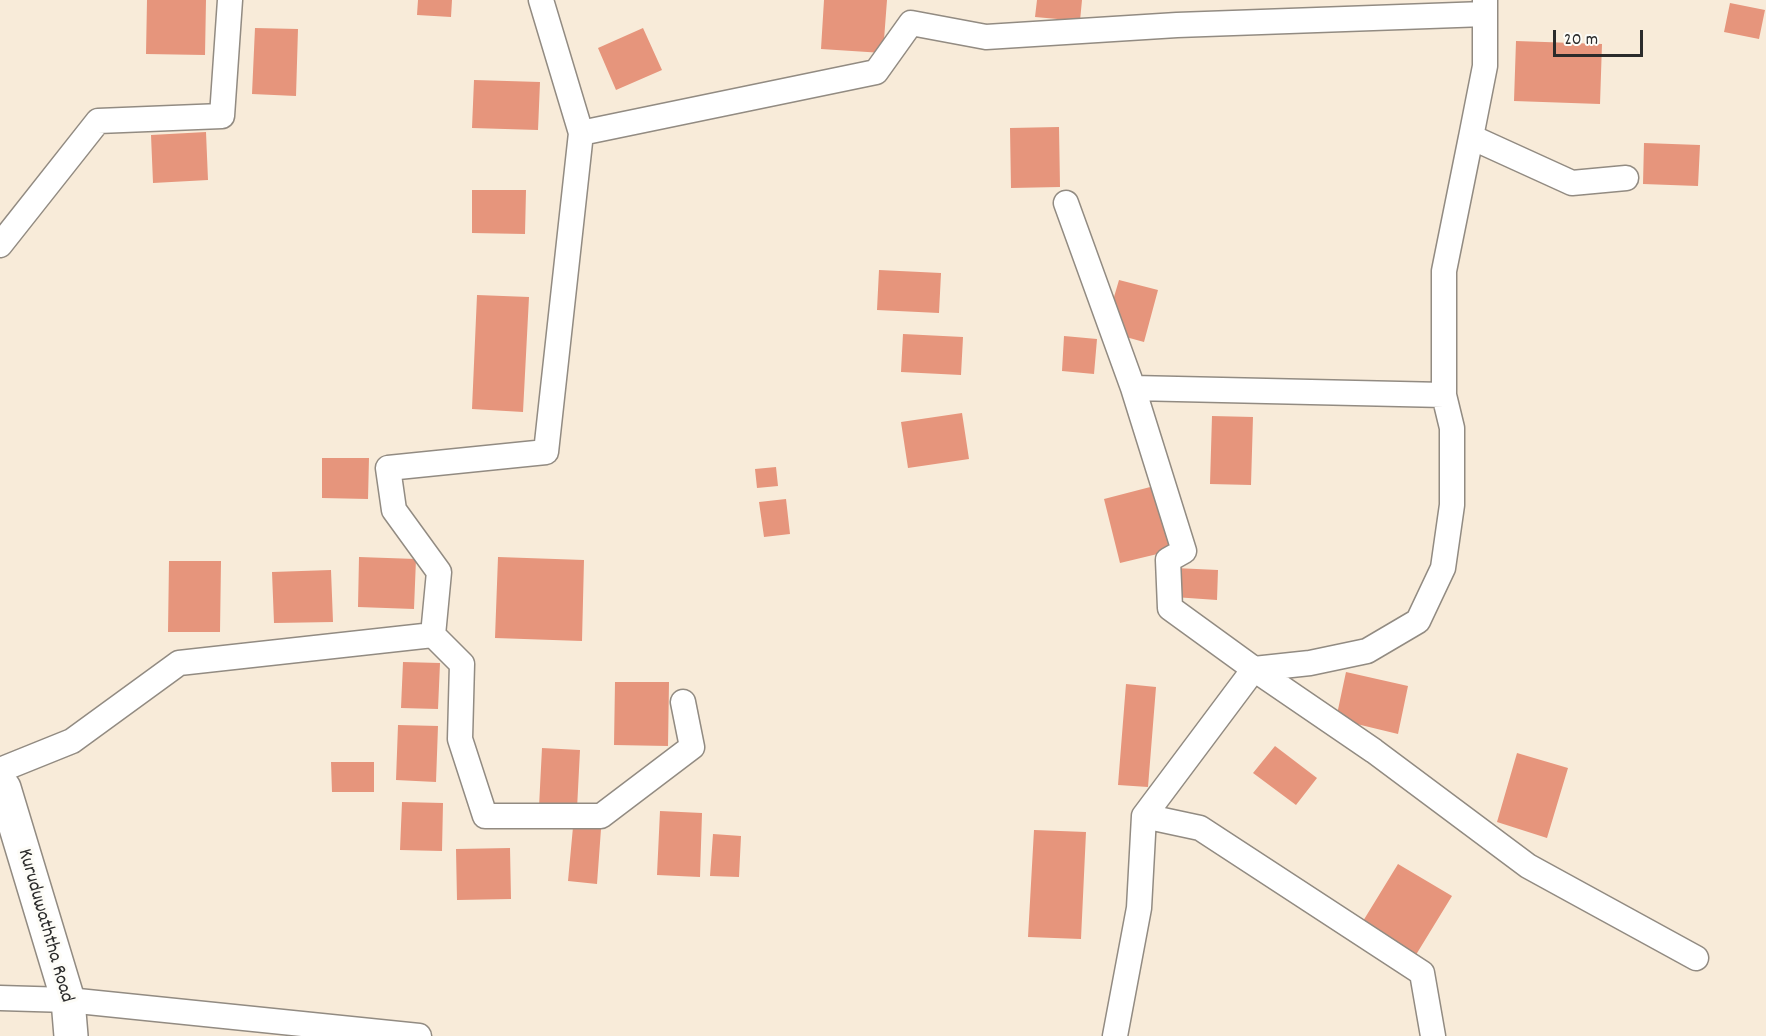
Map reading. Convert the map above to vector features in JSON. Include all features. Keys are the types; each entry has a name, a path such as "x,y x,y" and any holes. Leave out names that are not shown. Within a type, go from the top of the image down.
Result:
{"street":[{"path":"0,245 98,121 222,116 230,0"},
{"path":"433,635 440,572 394,510 388,468 546,452 582,133 541,0"},
{"path":"582,133 876,72 911,23 986,37 1485,7 1485,66 1444,271 1444,395 1452,428 1452,505 1443,568 1418,621 1367,651 1310,663 1254,669 1144,816 1139,908 1115,1036"},
{"path":"1471,137 1572,183 1626,178"},
{"path":"1066,203 1133,388 1184,551 1168,560 1170,608 1374,751 1528,866 1696,958"},
{"path":"1133,388 1444,395"},
{"path":"433,635 462,664 460,739 484,816 601,816 692,747 683,702"},
{"path":"0,770 72,741 179,663 433,635"},
{"name":"Kuruduwaththa Road","path":"0,783 4,788 68,1000 71,1036"},
{"path":"1144,816 1200,828 1422,973 1433,1036"},
{"path":"0,998 68,1000 419,1036"}],"building":[{"path":"147,0 206,0 205,55 146,54"},
{"path":"418,0 452,0 451,17 417,15"},
{"path":"824,0 887,0 883,53 821,49"},
{"path":"1037,0 1082,0 1080,21 1035,17"},
{"path":"1730,3 1765,10 1759,39 1724,32"},
{"path":"255,28 298,29 296,96 252,94"},
{"path":"643,28 662,70 616,90 598,48"},
{"path":"1516,41 1602,44 1600,104 1514,101"},
{"path":"474,80 540,82 538,130 472,128"},
{"path":"1059,127 1060,187 1011,188 1010,128"},
{"path":"206,132 208,180 153,183 151,135"},
{"path":"1644,143 1700,145 1698,186 1643,184"},
{"path":"472,190 526,190 525,234 472,233"},
{"path":"879,270 941,273 939,313 877,310"},
{"path":"1119,280 1158,290 1144,342 1104,331"},
{"path":"477,295 529,297 523,412 472,409"},
{"path":"903,334 963,337 961,375 901,372"},
{"path":"1064,336 1097,339 1094,374 1062,371"},
{"path":"962,413 969,459 908,468 901,422"},
{"path":"1212,416 1253,417 1251,485 1210,484"},
{"path":"322,458 369,458 368,499 322,498"},
{"path":"776,467 778,486 757,488 755,469"},
{"path":"1158,485 1174,550 1120,563 1104,499"},
{"path":"786,499 790,534 764,537 759,502"},
{"path":"359,557 416,559 414,609 358,607"},
{"path":"498,557 584,560 582,641 495,638"},
{"path":"169,561 221,561 220,632 168,632"},
{"path":"1175,568 1218,570 1217,600 1174,597"},
{"path":"331,570 333,622 274,623 272,572"},
{"path":"403,662 440,663 438,709 401,708"},
{"path":"1346,672 1408,686 1398,734 1336,719"},
{"path":"615,682 669,682 668,746 614,745"},
{"path":"1126,684 1156,687 1148,787 1118,785"},
{"path":"398,725 438,726 436,782 396,780"},
{"path":"1275,746 1317,778 1296,805 1253,773"},
{"path":"542,748 580,750 577,809 539,807"},
{"path":"1517,753 1568,768 1547,838 1497,822"},
{"path":"331,762 374,762 374,792 332,792"},
{"path":"402,802 443,803 442,851 400,850"},
{"path":"660,811 702,813 700,877 657,875"},
{"path":"573,827 601,829 597,884 568,881"},
{"path":"1034,830 1086,832 1081,939 1028,937"},
{"path":"713,834 741,836 739,877 710,876"},
{"path":"510,848 511,899 457,900 456,849"},
{"path":"1398,864 1452,896 1414,958 1360,926"}]}
